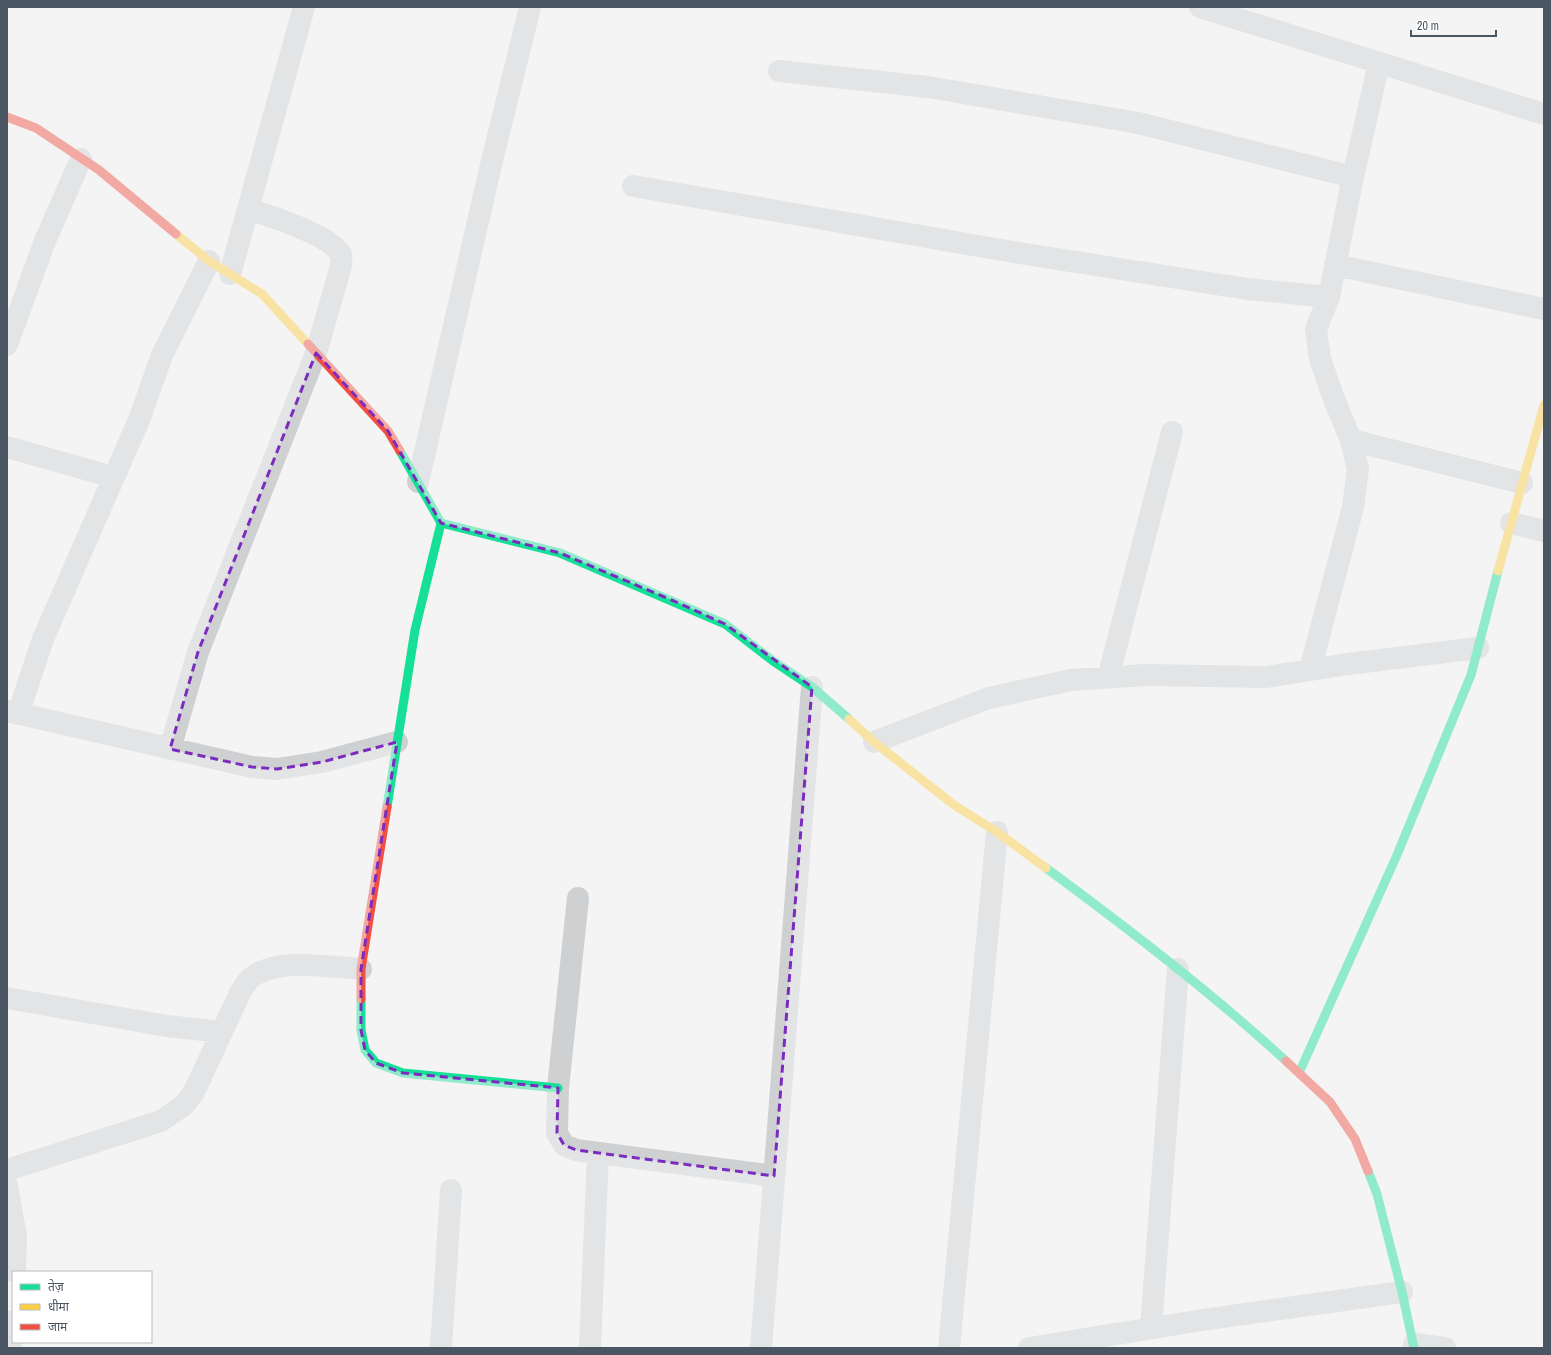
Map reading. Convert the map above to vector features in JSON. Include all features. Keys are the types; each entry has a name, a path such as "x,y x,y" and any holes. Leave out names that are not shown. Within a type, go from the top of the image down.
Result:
{"street":[{"path":"230,274 304,7"},
{"path":"418,482 491,165 530,7"},
{"path":"1200,7 1544,114"},
{"path":"1310,670 1353,507 1358,469 1350,440 1320,359 1316,329 1329,297 1353,178 1379,63"},
{"path":"779,71 928,87 1138,122 1353,178"},
{"path":"7,117 36,128 99,170 209,261 262,294 388,431 418,482 441,523 415,630 361,969 361,1030 365,1050 376,1064 403,1073 558,1088"},
{"path":"7,345 45,241 81,159"},
{"path":"633,186 1019,253 1247,288 1329,297"},
{"path":"170,749 198,652 316,353 341,266 342,256 334,246 316,235 248,209"},
{"path":"209,261 162,355 138,420 13,712 252,767 277,768 322,762 397,742"},
{"path":"1335,265 1544,309"},
{"path":"1299,1073 1397,855 1471,675 1544,405"},
{"path":"1108,678 1172,432"},
{"path":"1350,440 1522,483"},
{"path":"7,447 113,477"},
{"path":"441,523 560,553 680,603 725,624 773,661 812,687 874,742 954,805 997,832 1138,937 1246,1024 1330,1102 1355,1139 1377,1194 1414,1346 1445,1348"},
{"path":"1511,523 1544,531"},
{"path":"874,742 988,698 1071,680 1145,675 1266,677 1478,648"},
{"path":"761,1348 812,687"},
{"path":"949,1348 997,832"},
{"path":"578,898 558,1088 557,1133 564,1145 576,1150 774,1176"},
{"path":"7,1170 161,1121 184,1105 194,1092 240,993 250,979 262,971 289,964 361,969"},
{"path":"1152,1328 1178,969"},
{"path":"7,998 167,1026 222,1032"},
{"path":"590,1348 598,1153"},
{"path":"7,1185 16,1237 15,1271"},
{"path":"441,1348 451,1190"},
{"path":"1029,1348 1152,1328 1402,1292"},
{"path":"10,1348 12,1330"}],"highlighted area":[{"path":"316,353 388,431 441,523 560,553 674,601 725,624 812,687 774,1176 576,1150 564,1145 557,1133 558,1088 403,1073 376,1063 365,1050 361,1030 361,969 397,742 322,762 277,769 252,767 170,749 198,652"}],"traffic: fast":[{"path":"387,807 415,630 441,523 400,451"},
{"path":"441,523 560,553 725,624 773,661 812,687 849,719"},
{"path":"1299,1073 1397,855 1471,675 1498,571"},
{"path":"1046,868 1108,914 1229,1010 1286,1061"},
{"path":"361,999 361,1030 365,1050 376,1063 403,1073 558,1088"},
{"path":"1368,1171 1377,1194 1402,1292 1414,1348"}],"traffic: slow":[{"path":"176,234 209,261 262,294 308,344"},
{"path":"1498,571 1544,405"},
{"path":"849,719 874,742 954,805 997,832 1046,868"}],"traffic: jam":[{"path":"7,117 36,128 99,170 176,234"},
{"path":"308,344 388,431 400,451"},
{"path":"361,999 361,969 387,807"},
{"path":"1286,1061 1330,1102 1355,1139 1368,1171"}]}
